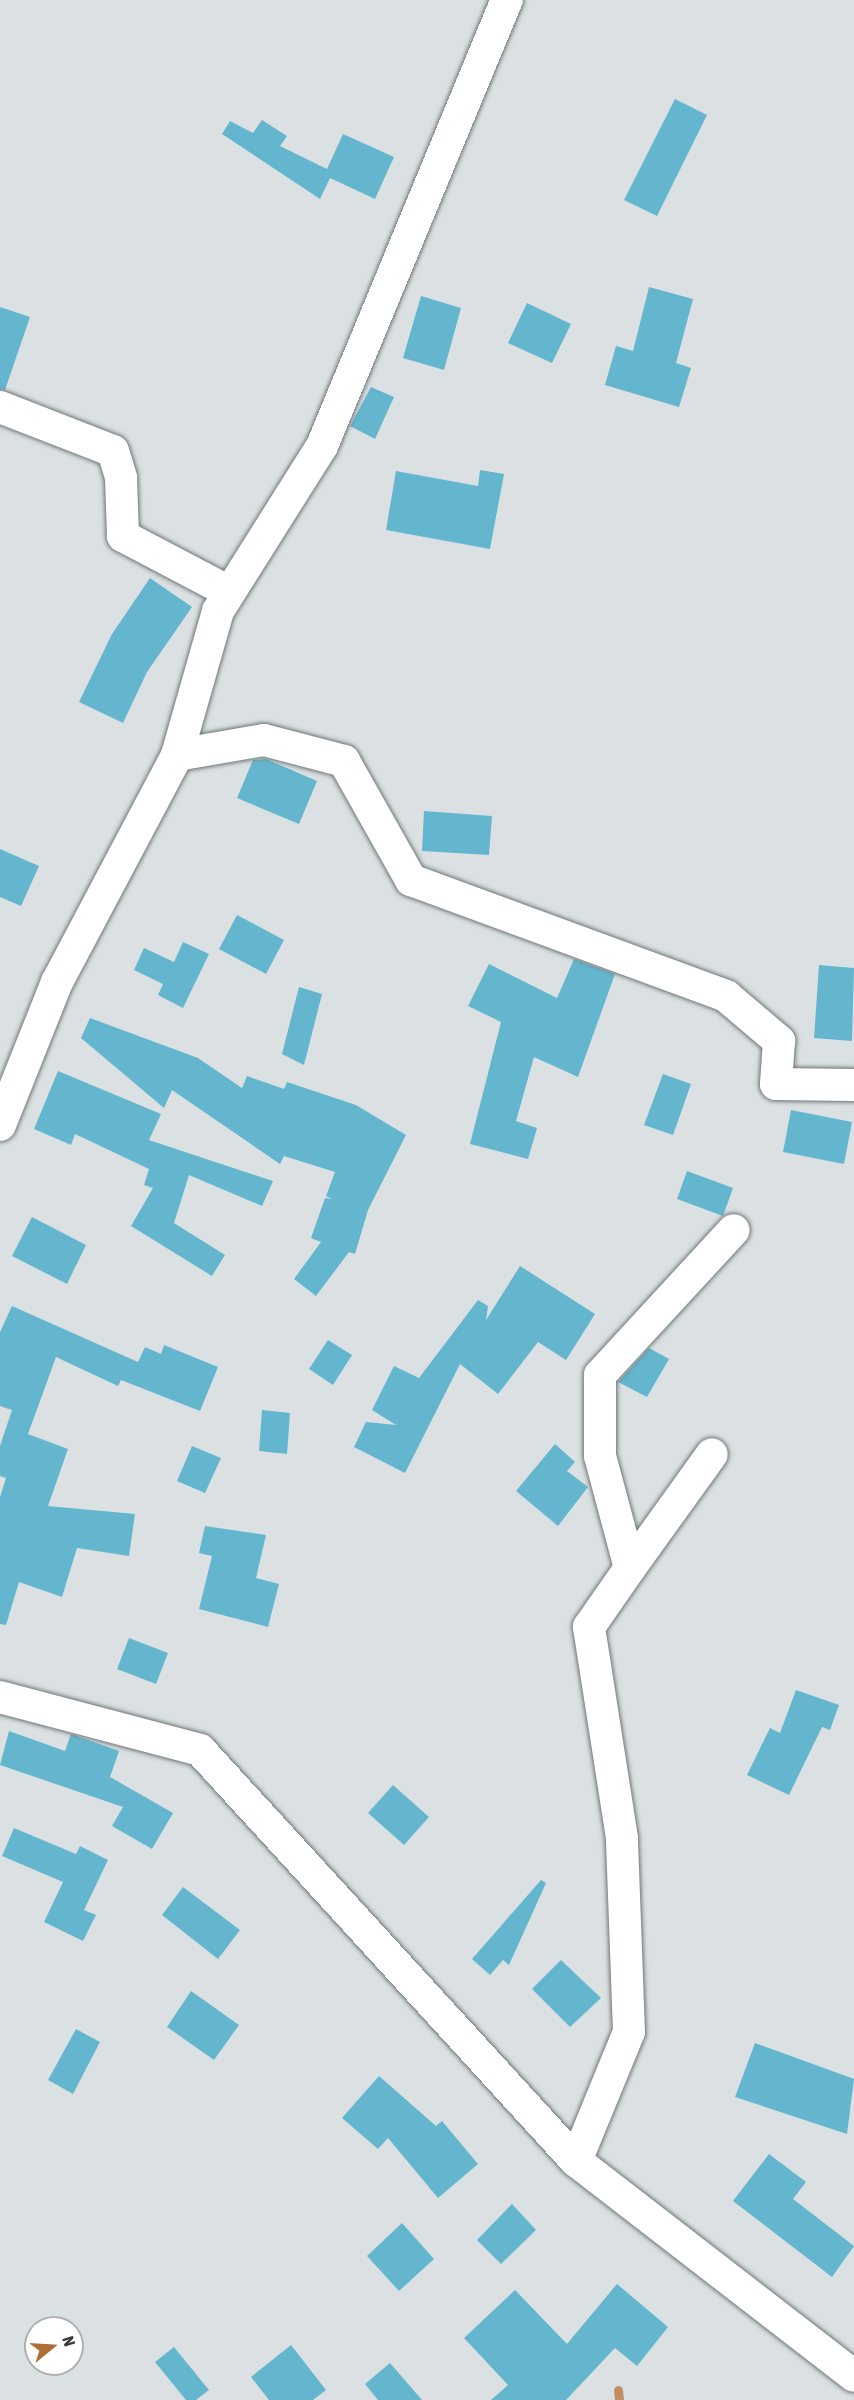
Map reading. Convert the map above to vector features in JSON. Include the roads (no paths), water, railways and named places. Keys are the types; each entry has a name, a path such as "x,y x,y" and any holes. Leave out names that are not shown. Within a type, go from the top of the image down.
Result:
{"street":[{"path":"0,1125 57,982 177,755 218,610 322,446 507,0"},
{"path":"0,407 113,451 121,478 123,536 229,592"},
{"path":"177,755 264,740 344,761 411,880 726,996 779,1041 776,1084 854,1085"},
{"path":"630,1568 600,1456 600,1375 734,1230"},
{"path":"576,2161 629,2032 622,1838 589,1627 712,1454"},
{"path":"0,1697 200,1749 576,2161 854,2376"}],"waterway":[{"path":"618,2390 619,2400"}]}
